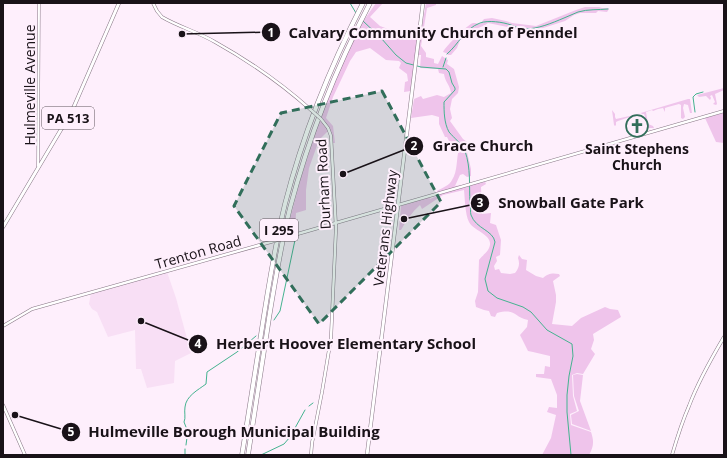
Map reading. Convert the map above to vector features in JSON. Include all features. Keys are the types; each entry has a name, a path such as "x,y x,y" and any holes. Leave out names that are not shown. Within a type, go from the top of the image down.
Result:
{"highway":[{"name":"I 295","path":"242,455 270,276 285,204 303,142 318,101 334,63 363,3"},
{"name":"I 295","path":"248,455 277,270 302,164 337,70 371,3"}],"main road":[{"name":"PA 513","path":"3,227 72,111 119,3"},
{"name":"Durham Road","path":"153,3 162,17 208,38 275,80 321,119 328,128 331,136 336,223 331,338 311,455"},
{"name":"Veterans Highway","path":"367,455 424,3"},
{"name":"Trenton Road","path":"3,326 32,309 724,111"},
{"path":"672,455 683,420 695,391 705,370 724,338"},
{"path":"3,405 25,455"}],"street":[{"name":"Hulmeville Avenue","path":"38,168 39,3"}],"highlighted area":[{"path":"382,91 441,202 319,324 234,206 281,113"}],"shaded area":[{"path":"376,3 383,3 370,17 380,26 396,32 417,33 422,26 426,3 436,3 436,5 427,8 421,46 426,53 426,57 434,59 434,63 438,64 442,56 448,60 447,64 454,69 459,87 458,93 452,99 450,109 452,118 450,121 463,139 470,144 472,150 467,152 471,176 467,177 463,174 460,175 455,186 485,182 486,184 481,187 482,214 491,213 490,223 496,225 501,240 500,255 496,257 497,261 494,266 495,270 499,269 501,273 515,273 519,266 519,255 522,259 527,260 526,270 536,276 543,278 551,274 559,274 560,276 553,281 556,302 552,324 572,326 581,318 605,307 618,310 621,317 593,334 594,340 591,349 595,354 583,374 577,373 572,375 573,396 577,411 570,414 571,425 591,432 593,444 589,455 542,455 551,438 556,415 547,412 549,407 557,408 557,395 551,379 536,377 536,374 544,374 545,366 550,367 550,356 528,351 520,335 527,327 528,320 523,319 511,312 497,313 495,317 491,316 489,311 476,307 475,301 478,292 479,260 488,250 490,241 469,222 466,211 464,190 443,195 422,209 420,205 409,217 401,230 399,230 401,206 437,196 437,191 451,182 455,173 459,149 456,145 452,147 447,137 445,137 439,124 439,117 432,115 411,118 414,99 421,96 423,99 437,95 444,97 451,93 444,74 439,73 438,69 420,68 421,55 415,55 411,91 404,92 405,82 408,81 407,74 399,68 401,63 399,61 386,60 370,48 356,52 350,61 333,97 326,118 333,126 335,143 333,143 330,130 319,140 309,168 306,190 306,210 296,213 295,232 286,234 300,181 319,121 343,61 362,23"},
{"path":"585,7 609,9 607,12 598,11 596,13 580,13 565,21 540,29 522,30 488,23 468,33 460,40 457,48 451,55 443,52 466,28 473,23 480,24 484,19 492,18 512,23 536,26"},
{"path":"724,88 724,90 715,94 716,105 713,104 715,102 712,95 710,96 710,100 706,96 699,97 697,95"},
{"path":"690,99 692,113 690,113 688,105 684,104 683,108 685,117 683,119 681,118 681,105 679,104 665,108 665,112 663,108 646,112 648,124 654,128 647,128 644,114 641,113 618,121 616,122 615,126 614,125 612,110 616,119"},
{"path":"724,113 724,143 716,142 705,118"},
{"path":"167,272 176,298 191,353 175,361 174,383 147,388 141,369 136,369 135,330 108,337 97,312 92,309 89,304 91,293"},
{"path":"573,375 583,375 580,401 591,431 572,424 571,415 579,411 574,396"}],"waterway":[{"path":"350,3 356,13"},
{"path":"447,54 470,29 480,23 496,22 508,24 521,29 530,29 555,22 578,12 608,9"},
{"path":"363,21 396,55 406,63 421,67 446,69 449,72 455,90 444,102 446,125 449,132 464,148 467,157 471,215 473,220 491,235 495,242 485,279 488,291 497,298 523,307 531,312 547,330 572,344 573,356 567,395 571,455"},
{"path":"443,67 446,58"},
{"path":"695,112 693,97 696,94 703,92"},
{"path":"274,320 280,311 295,240"},
{"path":"186,445 188,430 184,422 186,403 193,394 206,384 207,372 237,352 256,336"},
{"path":"309,406 313,403"},
{"path":"261,455 284,444 290,437 305,410"},
{"path":"185,449 185,455"}],"place":[{"name":"Calvary Community Church of Penndel","path":"182,34"},
{"name":"Saint Stephens Church","path":"637,126"},
{"name":"Grace Church","path":"343,174"},
{"name":"Snowball Gate Park","path":"404,219"},
{"name":"Herbert Hoover Elementary School","path":"141,321"},
{"name":"Hulmeville Borough Municipal Building","path":"15,415"}]}
